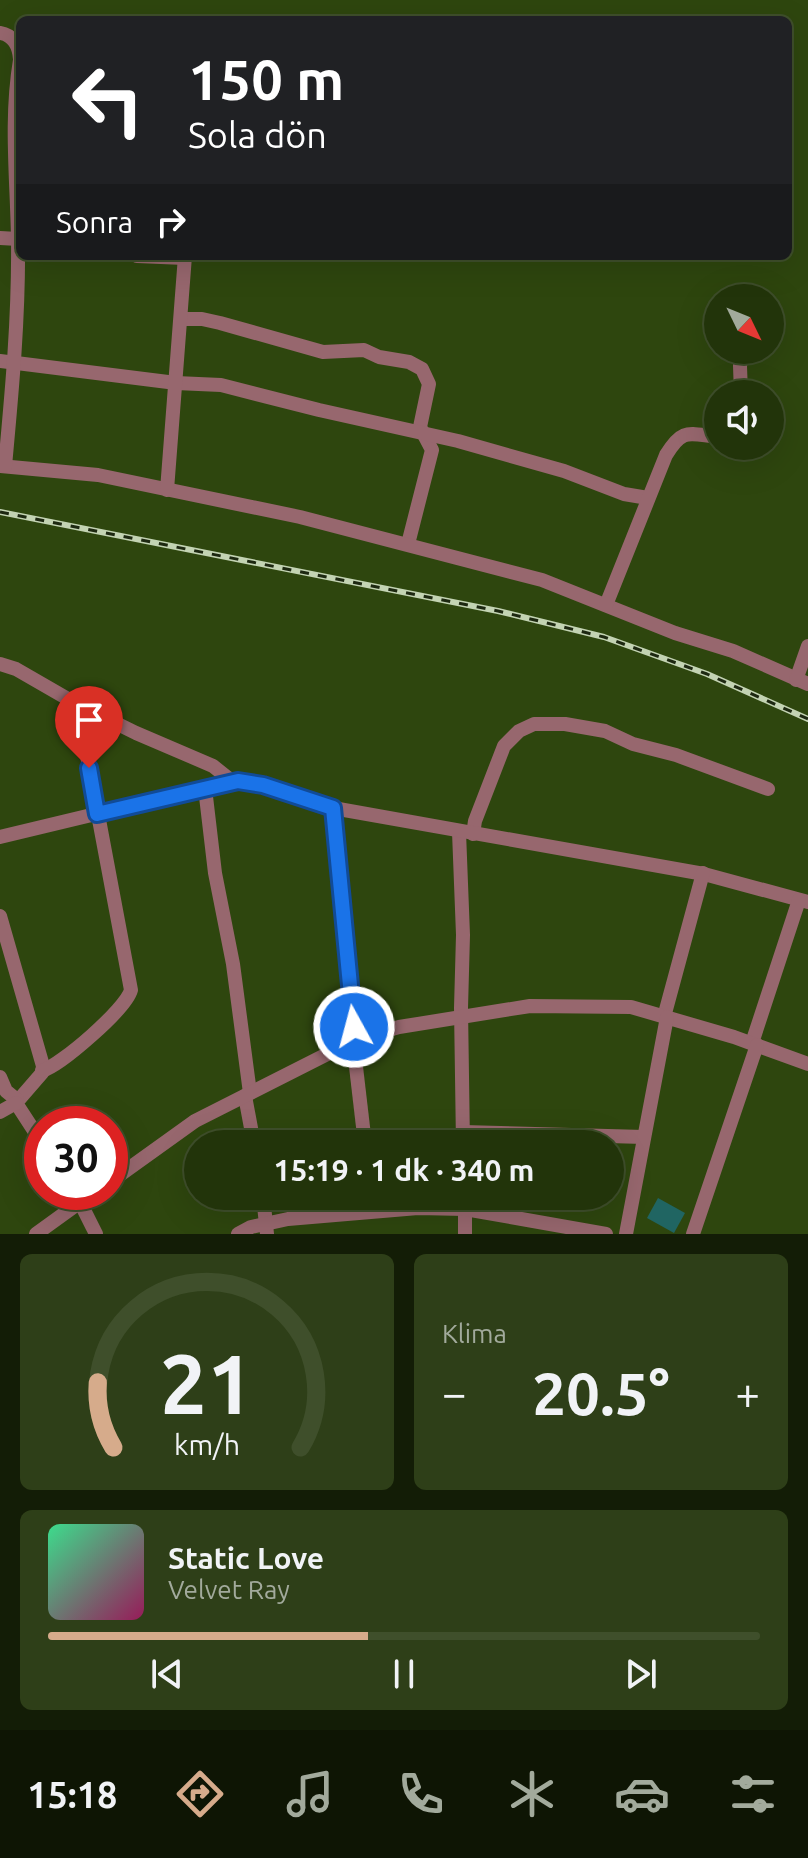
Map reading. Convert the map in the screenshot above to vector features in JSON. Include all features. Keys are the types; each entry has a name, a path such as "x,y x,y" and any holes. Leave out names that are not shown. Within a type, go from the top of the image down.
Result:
{"street":[{"path":"0,33 13,39 16,44"},
{"path":"16,97 16,154"},
{"path":"0,127 14,116"},
{"path":"18,260 7,362 2,466 98,475 300,517 542,580 675,633 733,651 802,682 808,646"},
{"path":"167,490 185,260"},
{"path":"181,319 220,323 323,352 346,352 358,348 379,357 419,366 429,384 420,420 421,433 430,442 432,450 408,544"},
{"path":"7,362 237,388 458,441 564,471 624,494 648,498"},
{"path":"606,605 666,455 681,435 704,435"},
{"path":"0,664 36,679 75,703 156,742 213,766 233,782"},
{"path":"0,1112 16,1101 42,1071 58,1063 96,1031 125,1004 130,994 75,703"},
{"path":"463,1130 466,833 475,821 504,746 519,731 534,724 565,724 605,731 633,744 676,755 768,789"},
{"path":"0,837 205,788 233,782 255,782 333,808 703,873 804,901 693,1234"},
{"path":"205,788 215,873 233,964 252,1130"},
{"path":"333,808 364,1130"},
{"path":"626,1234 666,1017 703,873"},
{"path":"0,916 38,1043 42,1071"},
{"path":"128,1169 195,1121 355,1040 399,1027 530,1006 631,1007 754,1044 808,1064"},
{"path":"0,1077 6,1091 24,1114"},
{"path":"624,1137 644,1137"},
{"path":"36,1234 65,1210"},
{"path":"88,1210 96,1234"},
{"path":"238,1234 251,1227 267,1229 288,1219 396,1210"},
{"path":"465,1210 465,1234"},
{"path":"497,1210 606,1234"}],"building":[{"path":"658,1198 685,1213 674,1233 647,1218"}],"railway":[{"path":"0,512 498,611 604,637 707,674 808,719"}],"route":[{"path":"89,768 97,814 238,781 255,782 333,808 354,1027"}]}
